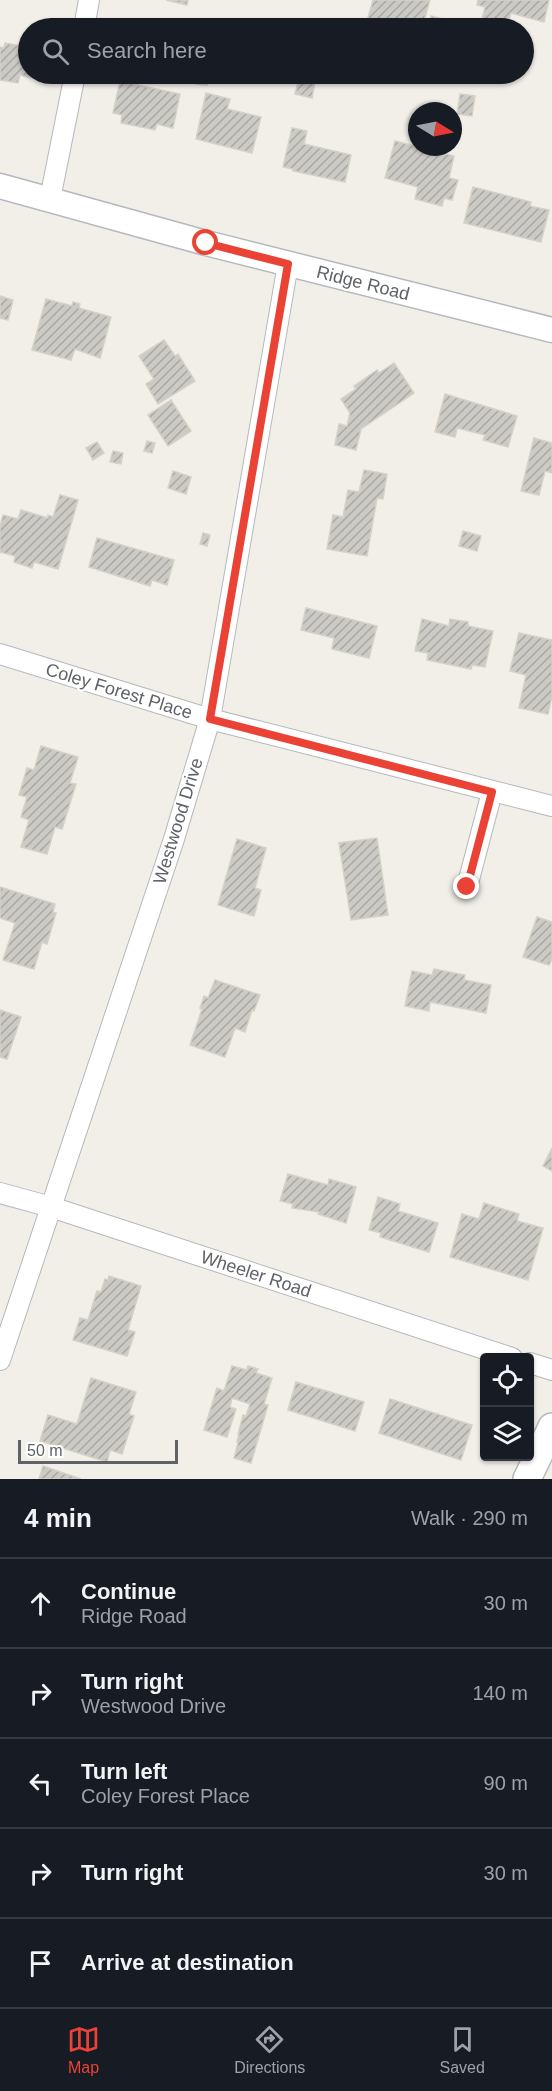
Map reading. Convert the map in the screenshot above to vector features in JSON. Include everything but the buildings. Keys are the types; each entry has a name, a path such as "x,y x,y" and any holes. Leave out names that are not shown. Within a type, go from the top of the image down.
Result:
{"main road":[{"path":"527,1479 552,1427"}],"street":[{"path":"86,18 89,0"},
{"path":"50,199 73,84"},
{"name":"Ridge Road","path":"0,186 288,264 552,330"},
{"name":"Westwood Drive","path":"0,1360 170,850 210,719 288,264"},
{"name":"Coley Forest Place","path":"0,654 210,719 552,806"},
{"path":"467,887 492,792"},
{"name":"Wheeler Road","path":"0,1194 51,1207 497,1353"},
{"path":"534,1364 552,1370"}],"route":[{"path":"206,243 288,264 210,719 492,792 467,887"}]}
